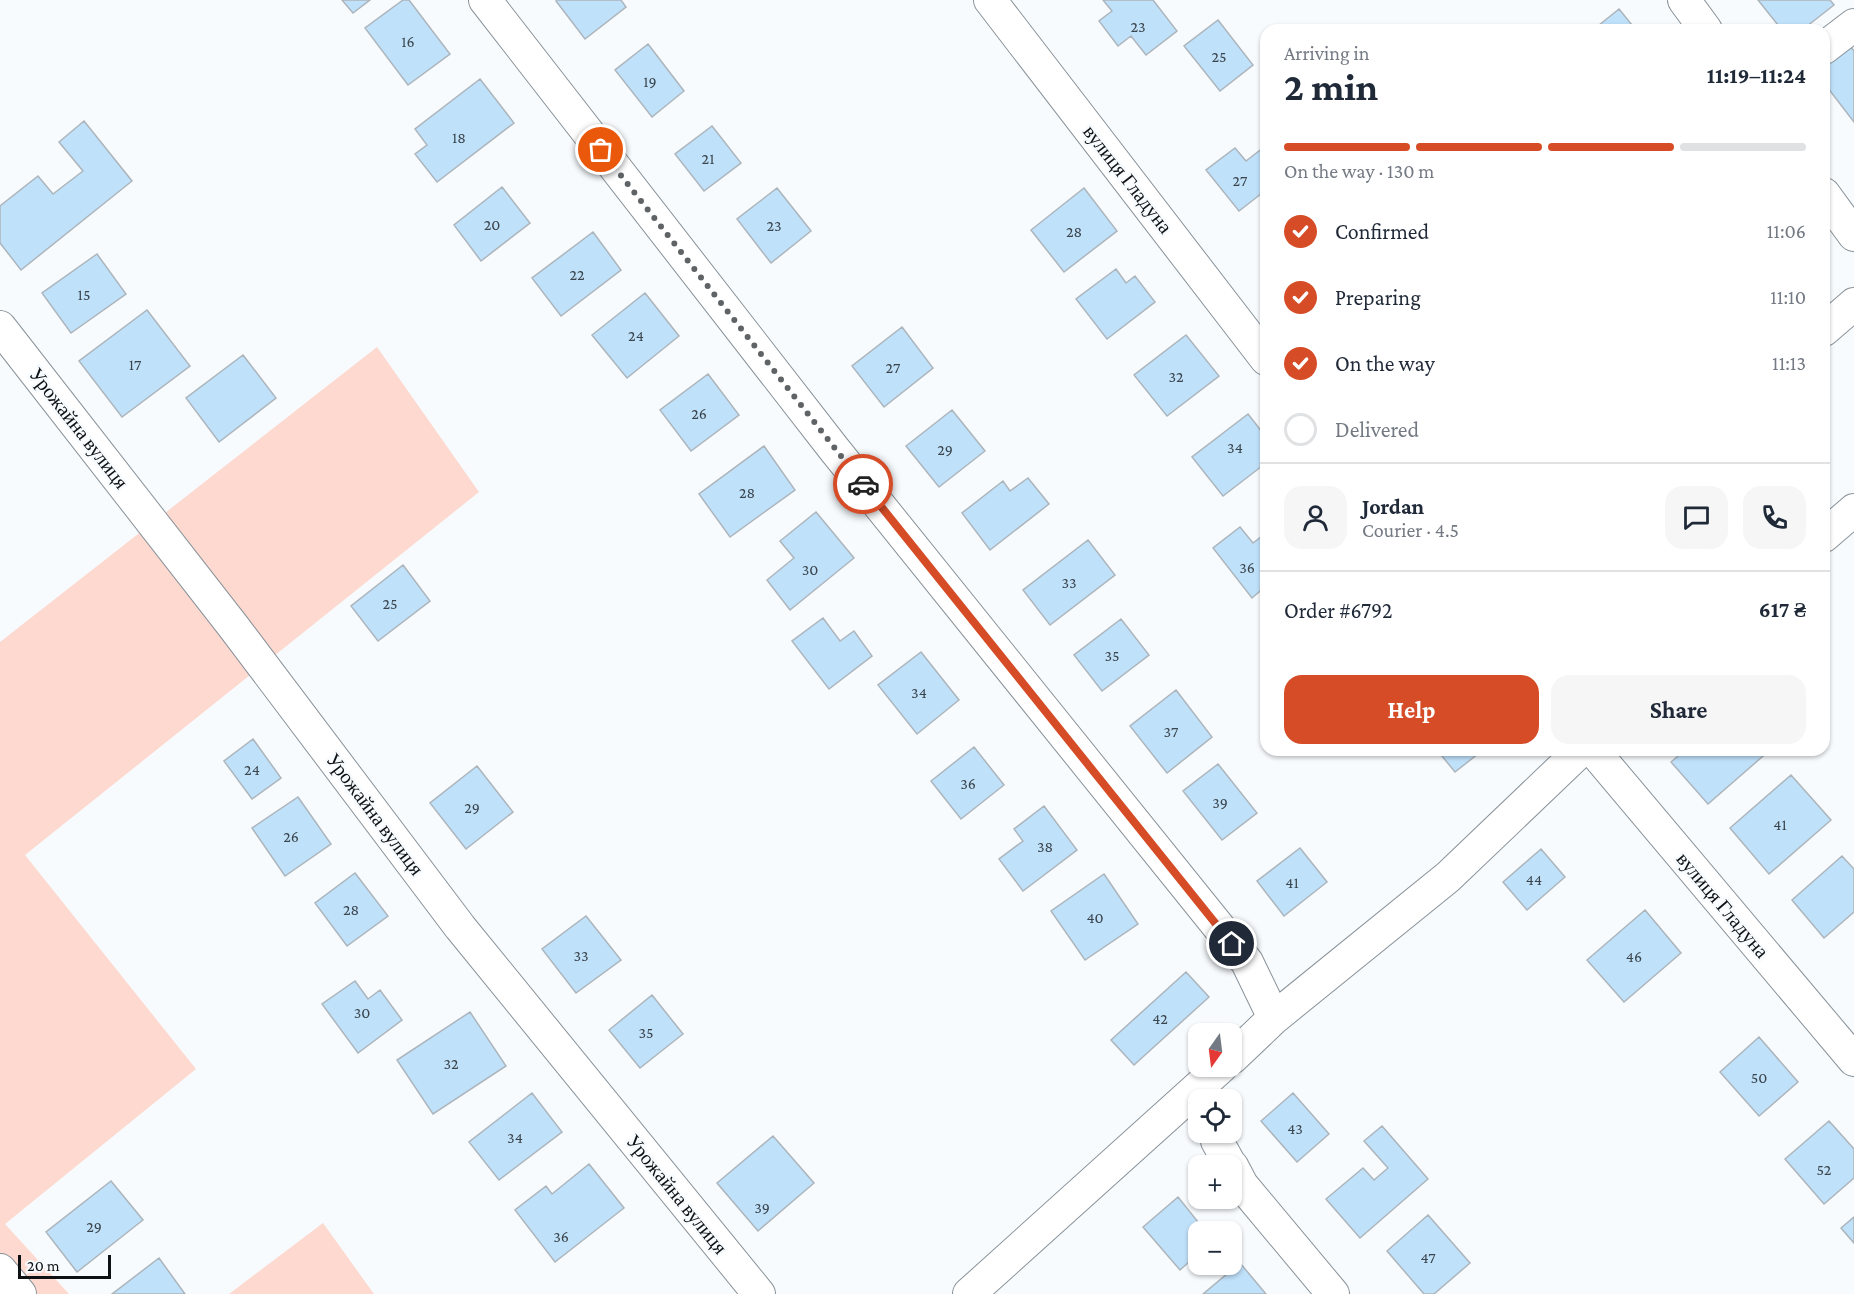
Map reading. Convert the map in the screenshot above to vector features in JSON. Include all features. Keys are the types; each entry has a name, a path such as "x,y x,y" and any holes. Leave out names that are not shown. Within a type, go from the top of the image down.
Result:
{"street":[{"path":"485,0 834,448 1247,962 1274,1018"},
{"name":"вулиця Гладуна","path":"990,0 1260,351"},
{"path":"1684,0 1702,24"},
{"path":"1830,43 1854,25"},
{"path":"1830,202 1854,236"},
{"path":"1830,325 1854,304"},
{"name":"Урожайна вулиця","path":"0,327 226,617 460,927 759,1294"},
{"path":"1830,531 1854,510"},
{"path":"1242,1048 1274,1018 1448,877 1575,756"},
{"name":"вулиця Гладуна","path":"1598,756 1854,1060"},
{"path":"969,1294 1214,1082"},
{"path":"1242,1185 1333,1294"},
{"path":"0,1270 20,1294"}],"shaded area":[{"path":"377,347 479,492 25,855 196,1069 5,1224 69,1294 0,1294 0,642"},
{"path":"323,1223 374,1294 229,1294"}],"building":[{"path":"342,0 370,0 353,13"},
{"path":"403,0 409,0 450,54 408,85 365,28"},
{"path":"557,0 621,0 626,7 585,39"},
{"path":"1103,0 1153,0 1177,31 1146,55 1131,36 1118,46 1099,21 1112,11"},
{"path":"1758,0 1830,0 1834,5 1810,24 1777,24"},
{"path":"1619,9 1631,24 1600,24"},
{"path":"1218,20 1253,65 1220,91 1184,46"},
{"path":"648,44 684,91 652,117 615,70"},
{"path":"1849,45 1854,51 1854,122 1830,91 1830,59"},
{"path":"480,79 514,123 437,182 415,154 427,145 415,129"},
{"path":"84,121 132,181 21,270 0,243 0,206 38,176 53,194 83,171 59,142"},
{"path":"712,126 741,163 704,191 675,154"},
{"path":"1235,148 1246,161 1260,150 1260,195 1239,211 1206,170"},
{"path":"502,187 530,223 481,261 454,225"},
{"path":"777,188 811,231 771,263 737,219"},
{"path":"1084,188 1117,231 1064,272 1031,230"},
{"path":"593,232 621,270 561,316 532,278"},
{"path":"97,254 126,294 71,333 42,293"},
{"path":"1116,269 1126,283 1135,276 1155,302 1107,339 1076,299"},
{"path":"645,293 679,336 627,378 592,335"},
{"path":"147,310 190,366 122,417 79,361"},
{"path":"902,327 933,368 884,407 852,366"},
{"path":"1186,335 1219,376 1167,416 1134,375"},
{"path":"243,355 276,398 219,442 186,398"},
{"path":"708,374 739,415 691,451 660,410"},
{"path":"952,410 985,451 939,487 906,446"},
{"path":"1248,414 1260,429 1260,468 1223,496 1192,457"},
{"path":"764,446 795,490 730,537 699,494"},
{"path":"1028,478 1049,504 990,550 962,513 1003,481 1010,491"},
{"path":"816,512 854,558 790,610 767,580 794,558 780,541"},
{"path":"1240,527 1253,543 1260,538 1260,591 1252,598 1213,548"},
{"path":"1088,540 1115,575 1050,625 1023,590"},
{"path":"403,565 430,601 378,641 351,606"},
{"path":"823,618 840,641 854,631 872,656 829,689 792,641"},
{"path":"1121,619 1149,655 1102,691 1074,655"},
{"path":"921,652 959,700 917,734 878,685"},
{"path":"1176,690 1212,737 1167,773 1130,726"},
{"path":"253,739 281,778 252,799 224,761"},
{"path":"974,747 1004,785 961,819 931,781"},
{"path":"1442,756 1475,756 1455,772"},
{"path":"1678,756 1763,756 1708,804 1671,762"},
{"path":"1218,764 1257,813 1222,840 1183,791"},
{"path":"477,766 513,812 466,849 430,803"},
{"path":"1791,775 1831,820 1769,874 1730,828"},
{"path":"298,797 331,844 285,876 252,828"},
{"path":"1044,806 1077,850 1023,891 999,859 1023,841 1014,829"},
{"path":"1300,848 1327,882 1284,916 1257,881"},
{"path":"1541,849 1565,877 1527,910 1503,882"},
{"path":"1842,856 1854,869 1854,912 1824,938 1792,900"},
{"path":"355,873 388,916 347,946 315,903"},
{"path":"1104,874 1138,924 1085,960 1051,911"},
{"path":"1645,910 1681,953 1624,1002 1587,960"},
{"path":"586,916 621,960 576,993 542,949"},
{"path":"1186,972 1209,997 1134,1065 1111,1040"},
{"path":"355,981 368,999 380,990 402,1020 358,1053 322,1004"},
{"path":"652,995 683,1034 640,1068 609,1030"},
{"path":"470,1012 506,1066 433,1114 397,1060"},
{"path":"1759,1037 1798,1082 1759,1116 1720,1072"},
{"path":"532,1093 562,1132 499,1180 469,1142"},
{"path":"1293,1093 1329,1134 1297,1162 1261,1121"},
{"path":"1829,1121 1854,1149 1854,1178 1824,1204 1785,1159"},
{"path":"1382,1126 1428,1179 1360,1238 1326,1199 1363,1168 1374,1180 1388,1168 1364,1141"},
{"path":"773,1136 814,1183 758,1231 717,1183"},
{"path":"589,1164 624,1208 555,1262 515,1210 546,1186 552,1194"},
{"path":"111,1181 143,1220 77,1272 46,1232"},
{"path":"1178,1197 1197,1221 1188,1221 1188,1263 1180,1270 1143,1227"},
{"path":"1428,1215 1470,1263 1434,1294 1424,1294 1387,1251"},
{"path":"1854,1217 1854,1243 1841,1228"},
{"path":"159,1258 185,1294 112,1294"},
{"path":"1242,1265 1266,1294 1203,1294 1226,1275 1242,1275"}],"way so far":[{"path":"601,150 863,484"}],"route":[{"path":"863,484 1232,944"}]}
